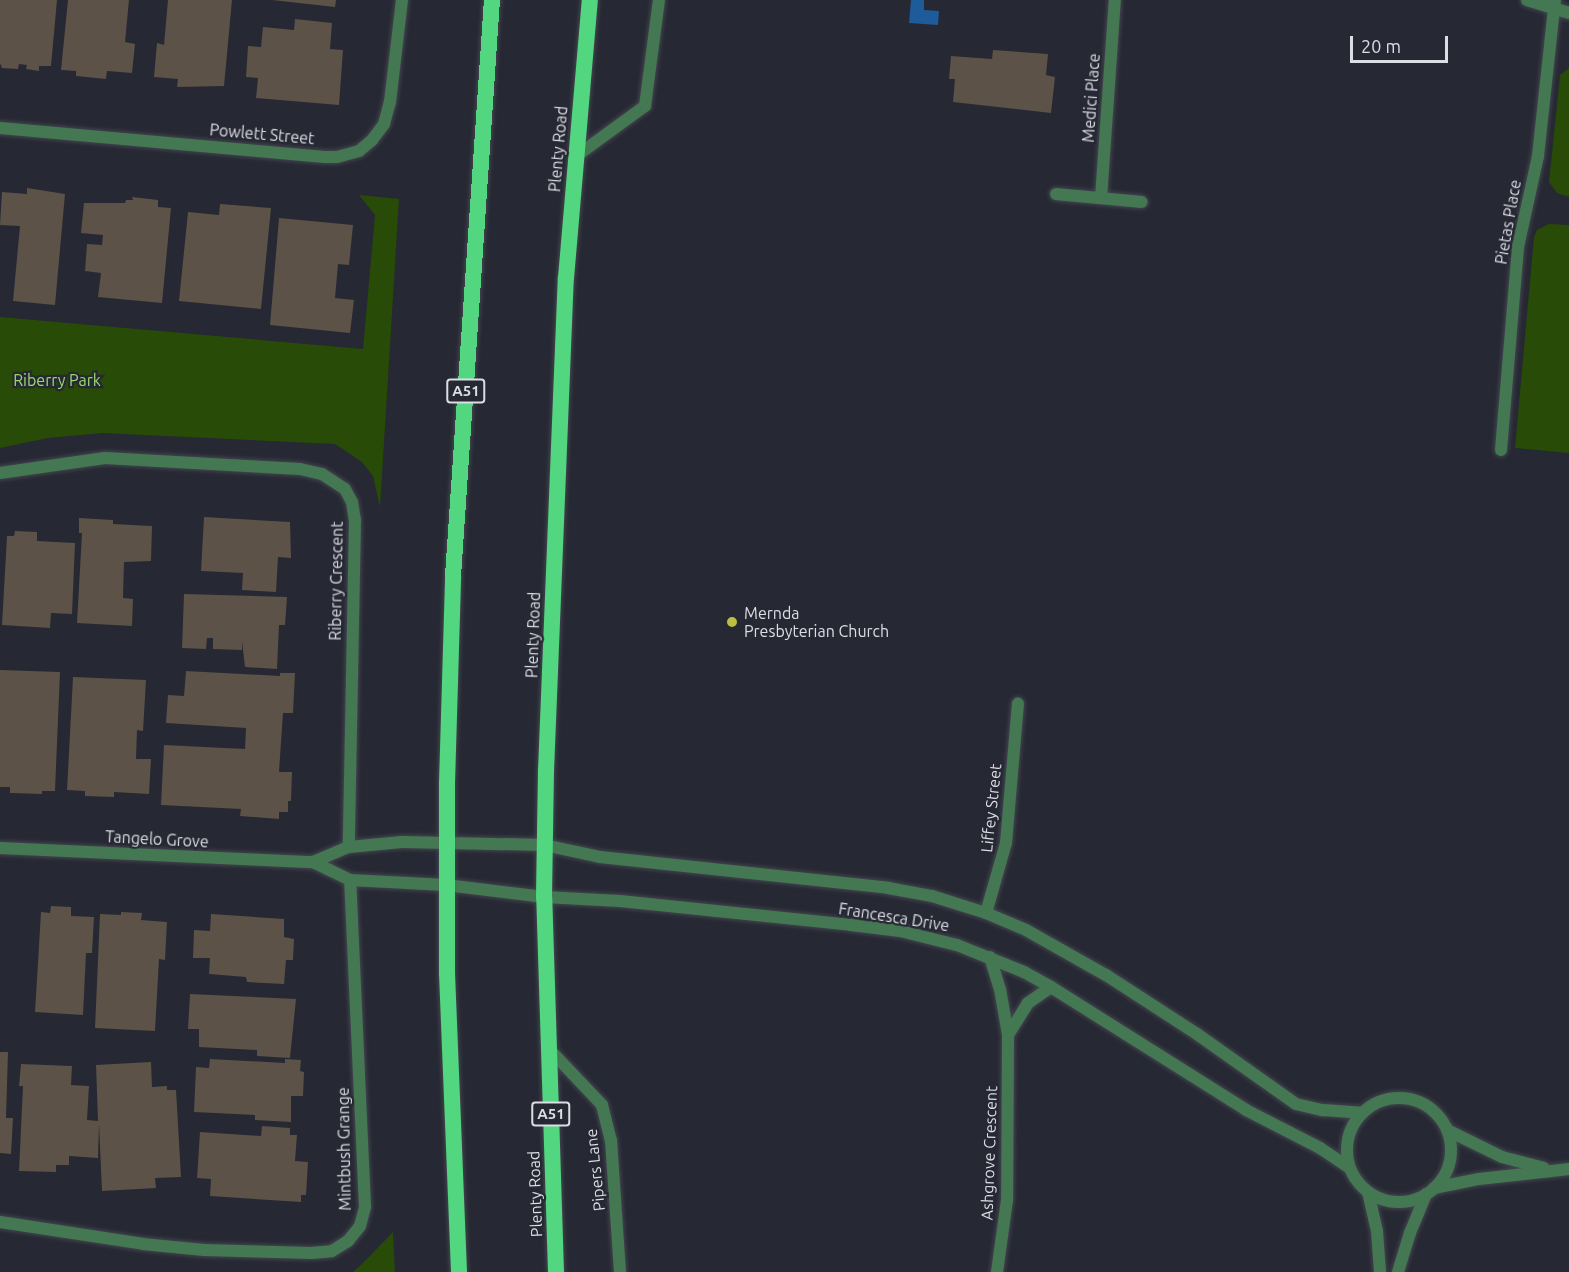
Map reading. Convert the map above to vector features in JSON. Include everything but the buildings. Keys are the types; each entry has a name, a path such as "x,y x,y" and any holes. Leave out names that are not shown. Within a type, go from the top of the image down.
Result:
{"highway":[{"name":"A51","path":"459,1272 446,842 453,576 492,0"},
{"name":"Plenty Road","path":"556,1272 544,845 565,302 575,158 590,0"}],"street":[{"name":"Powlett Street","path":"0,128 325,157 337,157 360,151 384,124 390,102 402,0"},
{"path":"575,158 645,106 659,0"},
{"name":"Medici Place","path":"1101,198 1115,0"},
{"path":"1527,0 1554,4 1569,13"},
{"name":"Pietas Place","path":"1501,450 1518,247 1538,156 1554,4"},
{"path":"1056,194 1142,202"},
{"name":"Riberry Crescent","path":"0,473 105,458 300,469 322,474 345,489 352,502 355,520 349,847"},
{"name":"Liffey Street","path":"986,913 1006,843 1018,704"},
{"name":"Tangelo Grove","path":"313,862 349,847 402,842 544,845"},
{"name":"Francesca Drive","path":"544,845 600,857 888,888 932,896 986,913 1026,930 1106,975 1197,1034 1296,1104 1323,1110 1362,1113"},
{"name":"Tangelo Grove","path":"0,848 313,862 351,880 446,885"},
{"name":"Mintbush Grange","path":"0,1222 143,1244 204,1250 311,1253 332,1251 348,1241 360,1226 365,1207 351,880"},
{"name":"Francesca Drive","path":"446,885 544,897 620,901 900,931 957,945 990,957 1051,987 1246,1110 1320,1148 1350,1168"},
{"name":"Ashgrove Crescent","path":"990,957 1000,989 1008,1035 1007,1200 997,1272"},
{"path":"1008,1035 1028,1003 1051,987"},
{"name":"Pipers Lane","path":"550,1050 602,1105 611,1140 620,1272"},
{"path":"1380,1272 1377,1231 1368,1192 1350,1168 1347,1154 1348,1139 1362,1113 1384,1101 1409,1099 1432,1110 1447,1130 1451,1145 1450,1161 1444,1176 1430,1191 1410,1233 1398,1272"},
{"path":"1447,1130 1502,1157 1550,1170"},
{"path":"1368,1192 1382,1199 1397,1202 1479,1179 1569,1169"}],"green space":[{"path":"1569,68 1569,197 1557,193 1549,182 1560,75"},
{"name":"Riberry Park","path":"359,195 399,199 380,507 373,476 362,462 335,444 102,433 48,438 0,448 0,317 363,349 375,215"},
{"path":"1549,224 1569,225 1569,453 1515,448 1534,237 1537,230"},
{"path":"393,1232 395,1272 353,1272 362,1264"}],"water":[{"path":"911,0 924,0 924,10 939,11 938,25 909,23"}],"place":[{"name":"Mernda Presbyterian Church","path":"732,622"}]}
